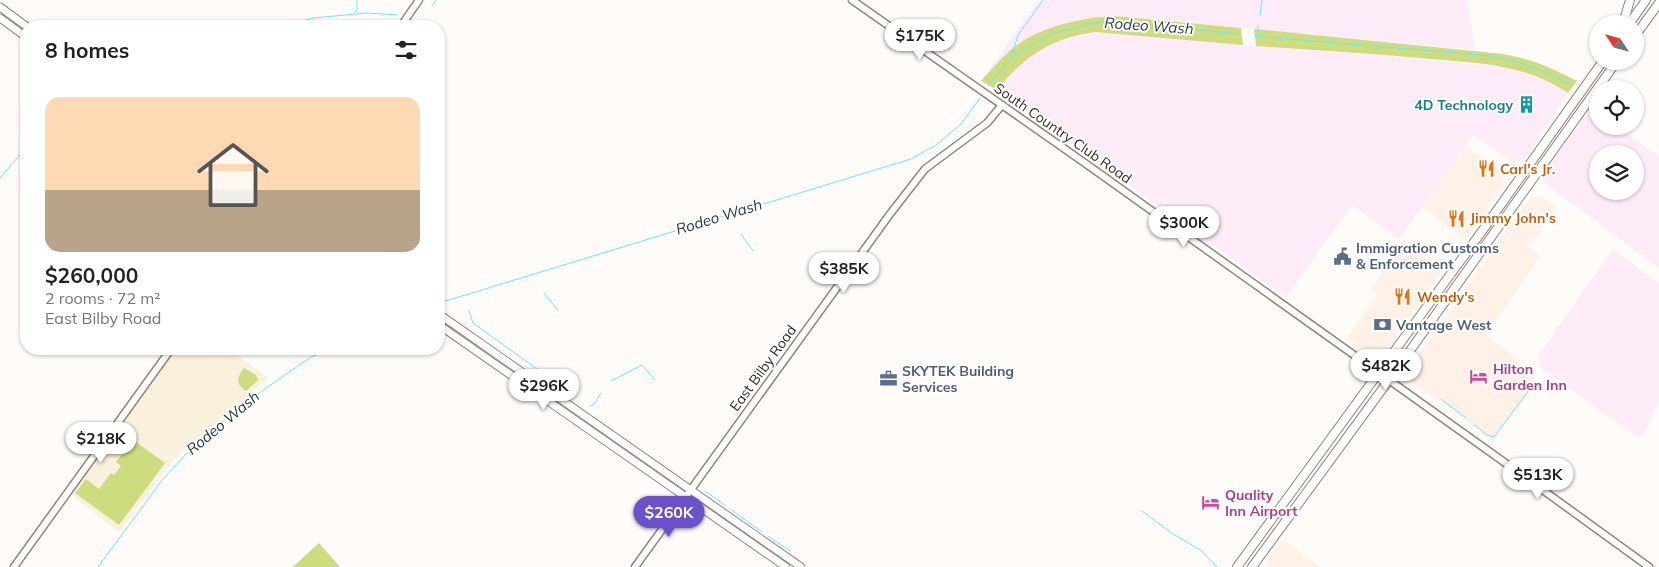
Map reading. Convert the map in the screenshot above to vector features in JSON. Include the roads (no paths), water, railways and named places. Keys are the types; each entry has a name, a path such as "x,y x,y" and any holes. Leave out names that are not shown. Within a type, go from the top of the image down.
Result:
{"main road":[{"path":"1626,15 1630,0"},
{"path":"1635,15 1646,0"},
{"path":"1644,24 1659,3"},
{"path":"0,7 20,22"},
{"path":"0,18 20,33"},
{"path":"1245,564 1305,474 1522,176 1596,70"},
{"path":"1245,564 1315,481 1611,70"},
{"path":"1522,176 1531,182"},
{"path":"445,318 786,567"},
{"path":"445,329 688,494 801,567"},
{"path":"1305,474 1315,481"}],"street":[{"path":"405,20 419,0"},
{"name":"South Country Club Road","path":"852,0 1389,380 1649,567"},
{"name":"East Bilby Road","path":"635,567 885,220 924,171 941,156 988,123 1002,105"},
{"path":"14,567 167,355"}],"waterway":[{"path":"355,13 357,10 357,0"},
{"path":"432,6 436,0"},
{"path":"1012,55 1018,35 1043,0"},
{"name":"Rodeo Wash","path":"1260,15 1262,0"},
{"path":"306,20 367,13 398,15"},
{"name":"Rodeo Wash","path":"988,86 1012,57 1053,33 1104,21 1240,34"},
{"path":"1258,26 1258,33 1255,36 1490,56 1532,67 1572,86"},
{"name":"Rodeo Wash","path":"445,301 911,159 936,145 961,124 980,98"},
{"path":"0,178 20,155"},
{"path":"741,234 753,251"},
{"path":"544,293 558,310"},
{"path":"469,311 473,323 555,382"},
{"name":"Rodeo Wash","path":"98,567 163,479 201,438 259,393 316,355"},
{"path":"611,381 642,365 655,380"},
{"path":"1475,425 1487,435 1494,437 1533,382"},
{"path":"590,406 594,404 601,393"},
{"path":"1441,399 1466,418"},
{"path":"705,491 725,505"},
{"path":"730,509 762,532"},
{"path":"1142,511 1173,534 1202,551 1217,567"},
{"path":"768,536 790,551"}],"place":[{"name":"4D Technology","path":"1527,105"},
{"name":"Carl's Jr.","path":"1486,169"},
{"name":"Jimmy John's","path":"1456,218"},
{"name":"Immigration Customs & Enforcement","path":"1342,256"},
{"name":"Wendy's","path":"1403,297"},
{"name":"Vantage West","path":"1382,325"},
{"name":"Hilton Garden Inn","path":"1479,377"},
{"name":"SKYTEK Building Services","path":"888,379"},
{"name":"Quality Inn Airport","path":"1211,503"}]}
